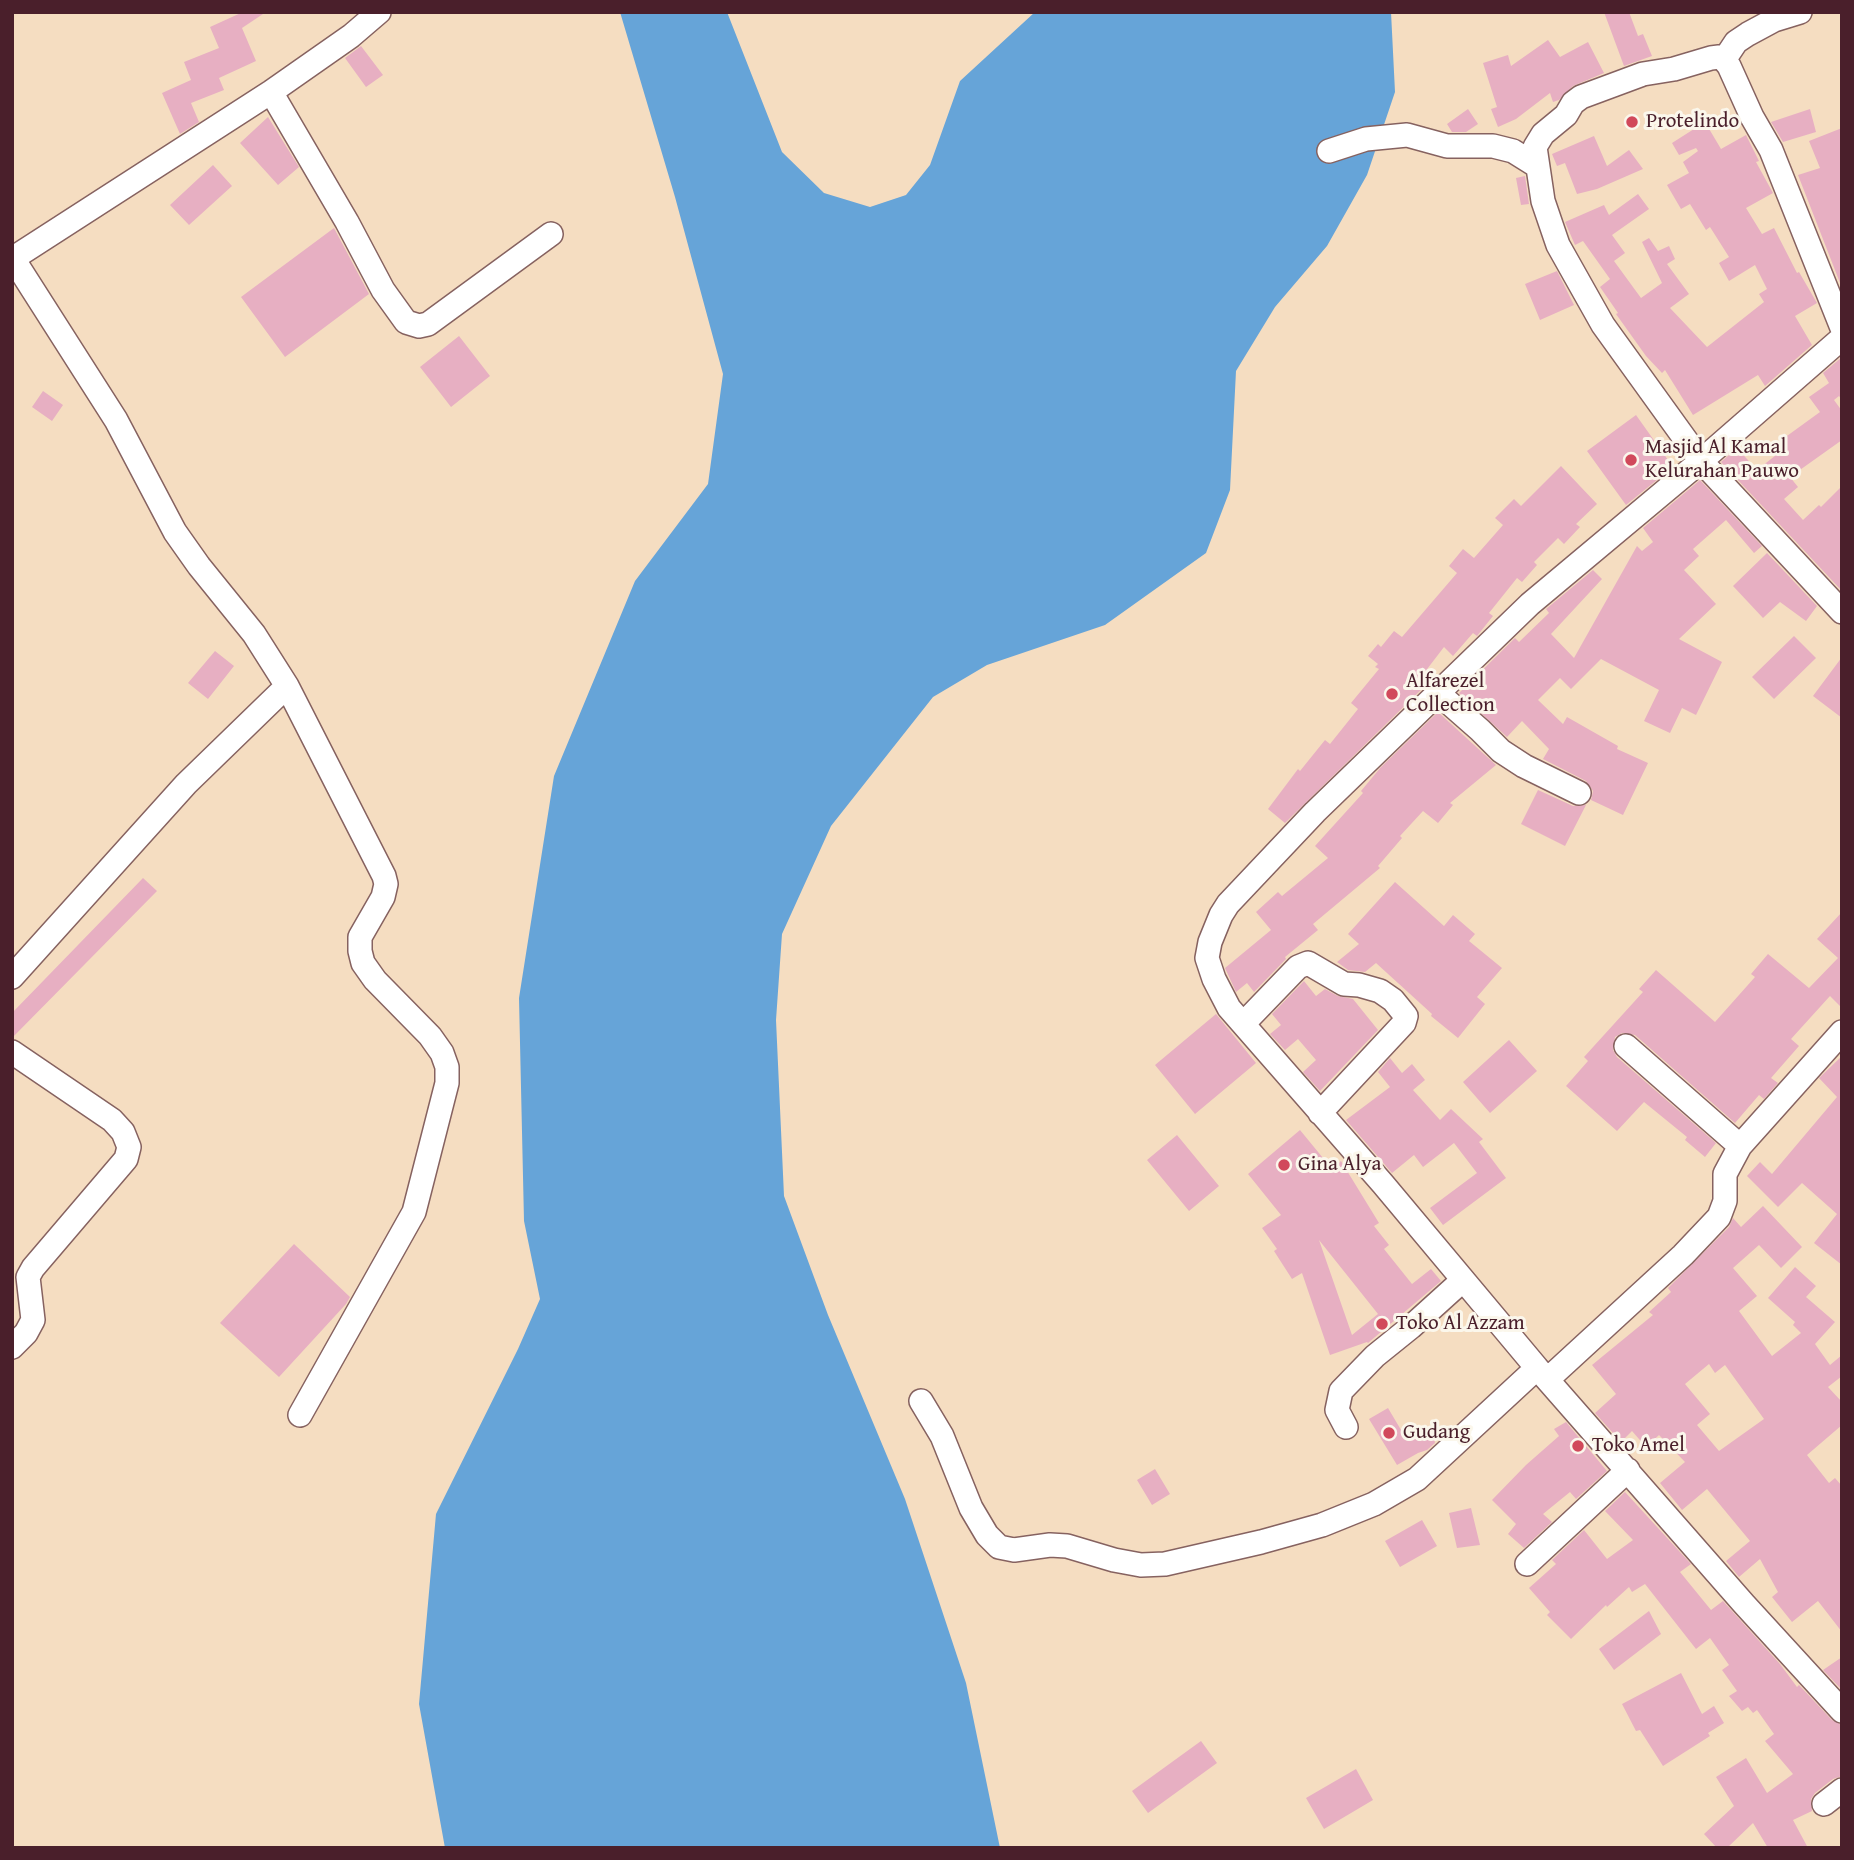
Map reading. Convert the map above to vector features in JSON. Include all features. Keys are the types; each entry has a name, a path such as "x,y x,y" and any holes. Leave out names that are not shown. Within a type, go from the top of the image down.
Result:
{"street":[{"path":"300,1415 414,1212 447,1083 447,1067 442,1053 430,1036 375,980 363,963 360,937 383,897 386,884 384,876 287,686 254,634 175,532 116,420 13,258 271,92 351,36 379,12"},
{"path":"1724,60 1736,42 1748,34 1774,20 1800,12"},
{"path":"1842,328 1772,150 1752,117 1729,65 1724,60 1719,57 1712,58 1674,69 1643,74 1581,97 1573,103 1566,115 1543,134 1535,147 1543,201 1558,245 1583,293 1642,382 1701,461 1842,612"},
{"path":"271,92 347,222 383,290 406,322 419,327 428,324 551,234"},
{"path":"1329,151 1366,139 1407,135 1447,146 1493,146 1513,151 1537,166"},
{"path":"1842,338 1701,461 1530,604 1315,812 1241,888 1221,915 1210,942 1207,958 1229,1008 1543,1374 1842,1711"},
{"path":"12,977 186,784 287,686"},
{"path":"1439,694 1501,751 1524,766 1579,793"},
{"path":"1244,1023 1298,967 1308,963 1344,984 1380,991 1393,1000 1406,1016 1404,1023 1320,1113"},
{"path":"921,1401 942,1436 971,1508 987,1535 999,1547 1014,1550 1050,1545 1067,1546 1141,1565 1165,1564 1322,1525 1374,1504 1417,1479 1683,1255 1719,1217 1725,1201 1725,1174 1740,1146 1842,1032"},
{"path":"1626,1046 1740,1146"},
{"path":"12,1052 112,1120 123,1132 129,1147 126,1159 33,1268 28,1277 33,1320 26,1333 12,1347"},
{"path":"1346,1427 1337,1410 1338,1400 1348,1382 1463,1280"},
{"path":"1527,1564 1628,1470"}],"water":[{"path":"620,12 727,12 782,152 824,193 870,207 906,195 930,165 960,81 1035,12 1391,12 1395,92 1367,175 1327,246 1275,307 1236,371 1230,490 1206,553 1105,625 987,665 933,697 831,826 782,934 776,1020 784,1196 828,1315 905,1499 966,1683 1000,1848 445,1848 419,1704 436,1514 540,1299 524,1221 519,998 554,776 635,581 708,484 723,374 675,197"}],"building":[{"path":"243,12 266,12 242,28 256,61 219,78 224,90 191,103 199,122 180,134 162,93 191,80 184,62 219,48 210,27"},
{"path":"1604,12 1629,12 1638,36 1643,34 1652,56 1624,66"},
{"path":"1548,40 1560,57 1588,42 1604,73 1573,86 1559,100 1553,102 1550,93 1516,119 1498,127 1491,109 1497,107 1483,63 1508,55 1511,66"},
{"path":"361,46 383,75 366,87 345,58"},
{"path":"1468,109 1478,124 1466,132 1452,132 1447,124"},
{"path":"1810,109 1816,132 1783,142 1771,122"},
{"path":"268,117 299,167 278,185 240,143"},
{"path":"1705,122 1721,149 1746,135 1759,161 1756,162 1773,193 1746,208 1762,234 1774,228 1797,273 1799,272 1817,303 1795,316 1812,345 1765,386 1758,375 1693,415 1665,370 1662,373 1646,356 1616,314 1618,313 1600,287 1610,279 1583,241 1575,245 1565,222 1604,205 1609,215 1638,194 1649,209 1612,235 1625,253 1614,261 1641,298 1662,283 1642,242 1649,238 1658,251 1669,246 1675,259 1667,264 1689,294 1670,308 1707,347 1764,302 1759,294 1767,289 1755,265 1729,281 1719,263 1729,257 1710,227 1706,230 1690,204 1681,209 1667,185 1689,173 1683,162 1698,151 1696,148 1679,155 1672,143"},
{"path":"1842,128 1842,288 1798,175 1820,168 1809,141"},
{"path":"1594,136 1607,166 1629,150 1643,169 1597,189 1577,194 1565,163 1557,166 1552,154"},
{"path":"213,165 232,186 189,225 170,205"},
{"path":"1525,176 1529,204 1521,205 1516,178"},
{"path":"334,228 369,294 285,357 241,297"},
{"path":"1557,271 1574,305 1540,320 1525,284"},
{"path":"459,336 490,376 451,407 420,367"},
{"path":"1842,357 1842,400 1839,396 1834,400 1842,411 1842,440 1790,477 1798,487 1784,499 1803,520 1842,486 1842,591 1721,462 1737,448 1757,470 1785,448 1780,441 1820,412 1809,397 1829,383 1823,373"},
{"path":"43,391 63,405 52,421 32,407"},
{"name":"Masjid Al Kamal Kelurahan Pauwo","path":"1636,415 1673,467 1626,505 1587,451"},
{"path":"1561,466 1597,504 1576,524 1580,527 1564,544 1558,538 1534,562 1537,565 1522,582 1517,578 1489,613 1493,616 1477,636 1473,633 1453,656 1444,647 1421,677 1428,683 1285,823 1268,809 1298,769 1300,771 1325,740 1330,744 1358,709 1351,703 1379,669 1375,667 1378,664 1368,656 1378,644 1381,647 1394,631 1402,637 1457,573 1449,566 1463,549 1474,558 1503,525 1495,518 1514,499 1521,506"},
{"path":"1700,480 1762,546 1754,553 1726,520 1693,549 1699,556 1684,570 1716,604 1679,639 1722,662 1696,715 1682,708 1670,733 1644,721 1659,690 1601,659 1571,689 1560,678 1538,700 1563,724 1567,717 1618,746 1617,749 1648,763 1623,815 1591,800 1593,791 1586,781 1543,759 1549,749 1522,721 1507,737 1459,693 1515,638 1519,642 1549,613 1546,609 1593,570 1602,579 1551,634 1574,658 1637,546 1642,551 1653,542 1643,528"},
{"path":"1767,553 1817,606 1806,621 1780,602 1763,618 1733,586"},
{"path":"1794,636 1816,658 1774,699 1752,677"},
{"path":"215,651 234,666 208,699 188,683"},
{"path":"1842,657 1842,718 1813,696"},
{"path":"1438,712 1496,765 1450,803 1453,805 1438,823 1423,811 1400,836 1402,838 1378,866 1380,868 1313,924 1318,930 1285,957 1254,992 1247,983 1236,992 1225,968 1271,930 1256,912 1278,892 1282,896 1328,858 1315,846 1363,793 1361,791 1381,767"},
{"path":"1538,790 1573,806 1586,805 1565,846 1521,824"},
{"path":"143,878 157,891 12,1038 12,1013"},
{"path":"1395,882 1444,926 1453,915 1475,934 1469,941 1502,968 1477,997 1485,1004 1458,1038 1376,963 1365,972 1348,970 1337,962 1359,944 1348,934"},
{"path":"1842,912 1842,1008 1830,996 1791,1039 1799,1046 1771,1078 1778,1083 1764,1099 1759,1095 1735,1123 1635,1035 1622,1033 1615,1037 1613,1050 1617,1057 1716,1143 1705,1157 1685,1140 1687,1137 1644,1102 1617,1131 1566,1086 1588,1061 1584,1057 1643,992 1639,989 1656,970 1715,1022 1755,977 1751,974 1768,954 1809,988 1838,958 1817,939"},
{"path":"1304,981 1316,996 1325,989 1338,996 1353,999 1378,1030 1320,1091 1303,1072 1316,1060 1298,1039 1285,1050 1270,1034 1281,1025 1272,1014"},
{"path":"1216,1014 1256,1063 1195,1114 1155,1065"},
{"path":"1509,1040 1537,1071 1490,1113 1463,1082"},
{"path":"1842,1056 1842,1265 1814,1243 1837,1214 1802,1183 1778,1207 1747,1176 1760,1162 1772,1174 1837,1097 1819,1078"},
{"path":"1390,1058 1402,1073 1412,1064 1425,1080 1413,1090 1440,1120 1451,1109 1483,1139 1479,1142 1506,1178 1443,1225 1430,1208 1477,1173 1454,1143 1423,1167 1414,1155 1392,1173 1346,1120 1390,1087 1378,1072"},
{"path":"1300,1130 1332,1169 1341,1161 1379,1223 1374,1226 1389,1245 1384,1249 1412,1284 1431,1269 1441,1281 1368,1343 1330,1355 1302,1273 1292,1279 1274,1251 1277,1249 1262,1228 1281,1215 1248,1174","holes":["1319,1240 1378,1314 1352,1335"]},
{"path":"1177,1135 1219,1186 1189,1211 1147,1160"},
{"path":"1763,1206 1802,1247 1781,1268 1759,1245 1733,1268 1757,1296 1739,1311 1772,1356 1801,1333 1793,1325 1795,1322 1768,1298 1795,1267 1816,1286 1806,1297 1835,1322 1815,1344 1830,1365 1842,1355 1842,1376 1828,1387 1842,1402 1842,1425 1807,1455 1829,1483 1835,1478 1842,1486 1842,1632 1818,1601 1792,1622 1772,1597 1778,1592 1760,1559 1739,1577 1726,1561 1750,1541 1707,1489 1682,1510 1660,1483 1685,1462 1659,1435 1646,1447 1632,1431 1621,1442 1595,1413 1616,1394 1592,1365 1653,1315 1649,1312 1671,1292 1668,1288 1729,1227 1733,1218 1741,1227","holes":["1709,1364 1715,1373 1725,1365 1764,1419 1719,1451 1697,1425 1710,1414 1685,1384"]},
{"path":"294,1244 350,1297 279,1377 220,1323"},
{"name":"Gudang","path":"1388,1408 1404,1435 1432,1429 1435,1443 1397,1465 1369,1419"},
{"path":"1566,1422 1607,1471 1576,1499 1570,1492 1543,1514 1552,1522 1524,1548 1508,1534 1516,1524 1492,1500 1559,1436 1554,1429"},
{"path":"1155,1469 1170,1494 1152,1505 1137,1480"},
{"path":"1625,1492 1691,1564 1680,1572 1711,1610 1723,1601 1780,1664 1797,1687 1799,1685 1832,1720 1842,1725 1842,1776 1833,1779 1815,1793 1811,1799 1812,1811 1793,1820 1808,1848 1768,1848 1753,1823 1727,1848 1717,1848 1704,1834 1734,1806 1716,1777 1746,1758 1767,1793 1793,1774 1765,1741 1774,1734 1757,1710 1753,1713 1748,1707 1742,1711 1729,1696 1737,1691 1722,1670 1729,1665 1710,1638 1696,1649 1645,1584 1632,1592 1629,1587 1571,1639 1547,1615 1550,1612 1529,1588 1556,1564 1552,1560 1584,1530 1607,1559 1633,1540 1605,1511"},
{"path":"1471,1508 1480,1545 1457,1548 1449,1513"},
{"path":"1422,1520 1437,1546 1400,1567 1385,1541"},
{"path":"1649,1611 1661,1634 1614,1670 1599,1649"},
{"path":"1842,1657 1842,1689 1841,1689 1823,1670"},
{"path":"1681,1673 1702,1714 1714,1706 1724,1723 1708,1733 1710,1736 1663,1766 1640,1730 1636,1731 1622,1704"},
{"path":"1201,1741 1217,1763 1148,1813 1132,1791"},
{"path":"1356,1769 1373,1800 1324,1829 1306,1798"}],"place":[{"name":"Protelindo","path":"1632,122"},
{"name":"Masjid Al Kamal Kelurahan Pauwo","path":"1631,460"},
{"name":"Alfarezel Collection","path":"1392,694"},
{"name":"Gina Alya","path":"1284,1165"},
{"name":"Toko Al Azzam","path":"1382,1324"},
{"name":"Gudang","path":"1389,1433"},
{"name":"Toko Amel","path":"1578,1446"}]}
